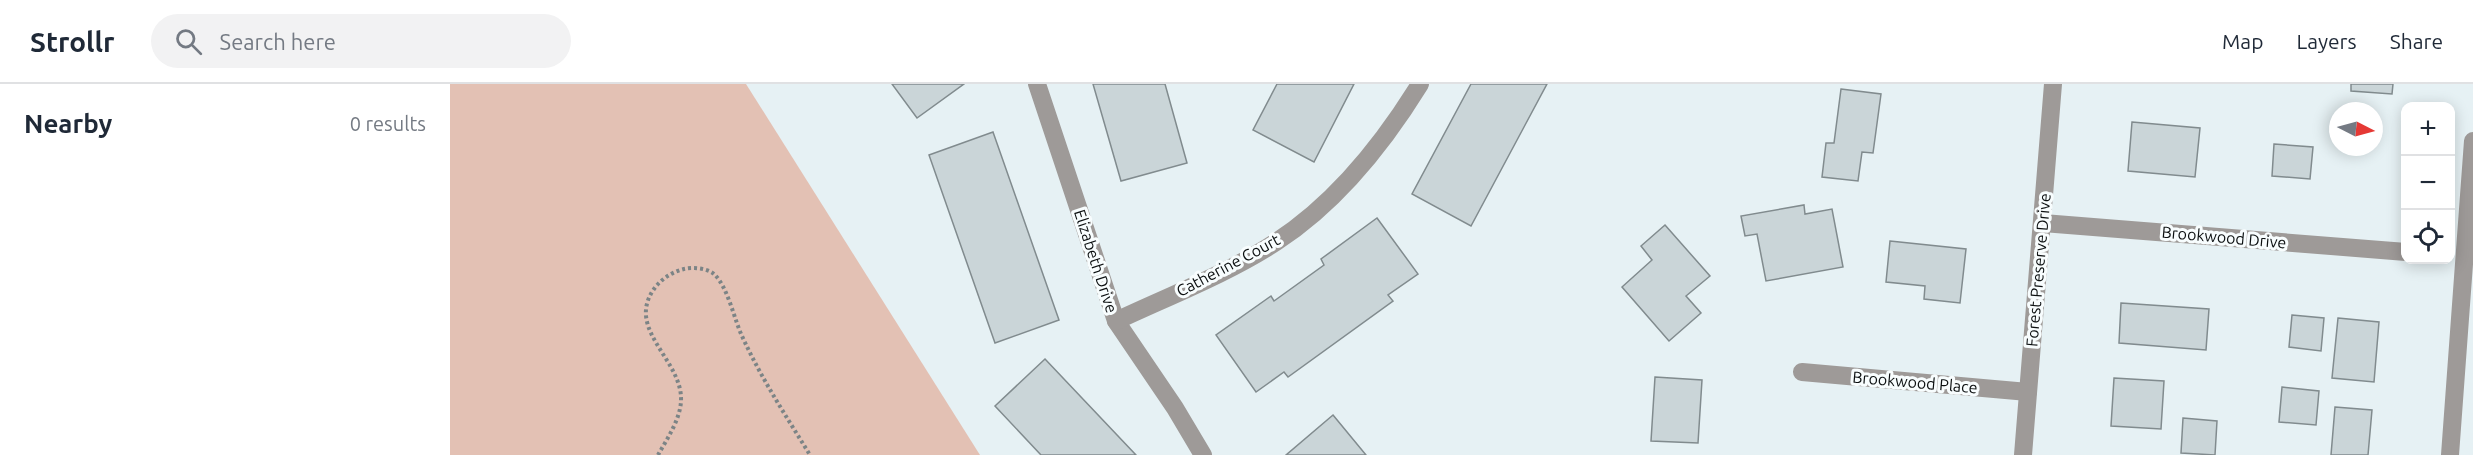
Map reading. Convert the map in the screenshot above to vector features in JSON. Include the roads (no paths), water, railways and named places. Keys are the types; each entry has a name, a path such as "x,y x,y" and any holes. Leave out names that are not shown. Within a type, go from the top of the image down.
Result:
{"street":[{"name":"Elizabeth Drive","path":"1037,84 1116,321 1175,408 1203,455"},
{"name":"Catherine Court","path":"1116,321 1276,242 1312,214 1347,181 1384,137 1398,120 1420,84"},
{"name":"Forest Preserve Drive","path":"2023,455 2053,84"},
{"path":"2450,455 2473,141"},
{"name":"Brookwood Drive","path":"2043,222 2401,252"},
{"name":"Brookwood Place","path":"1802,372 2028,392"}]}
